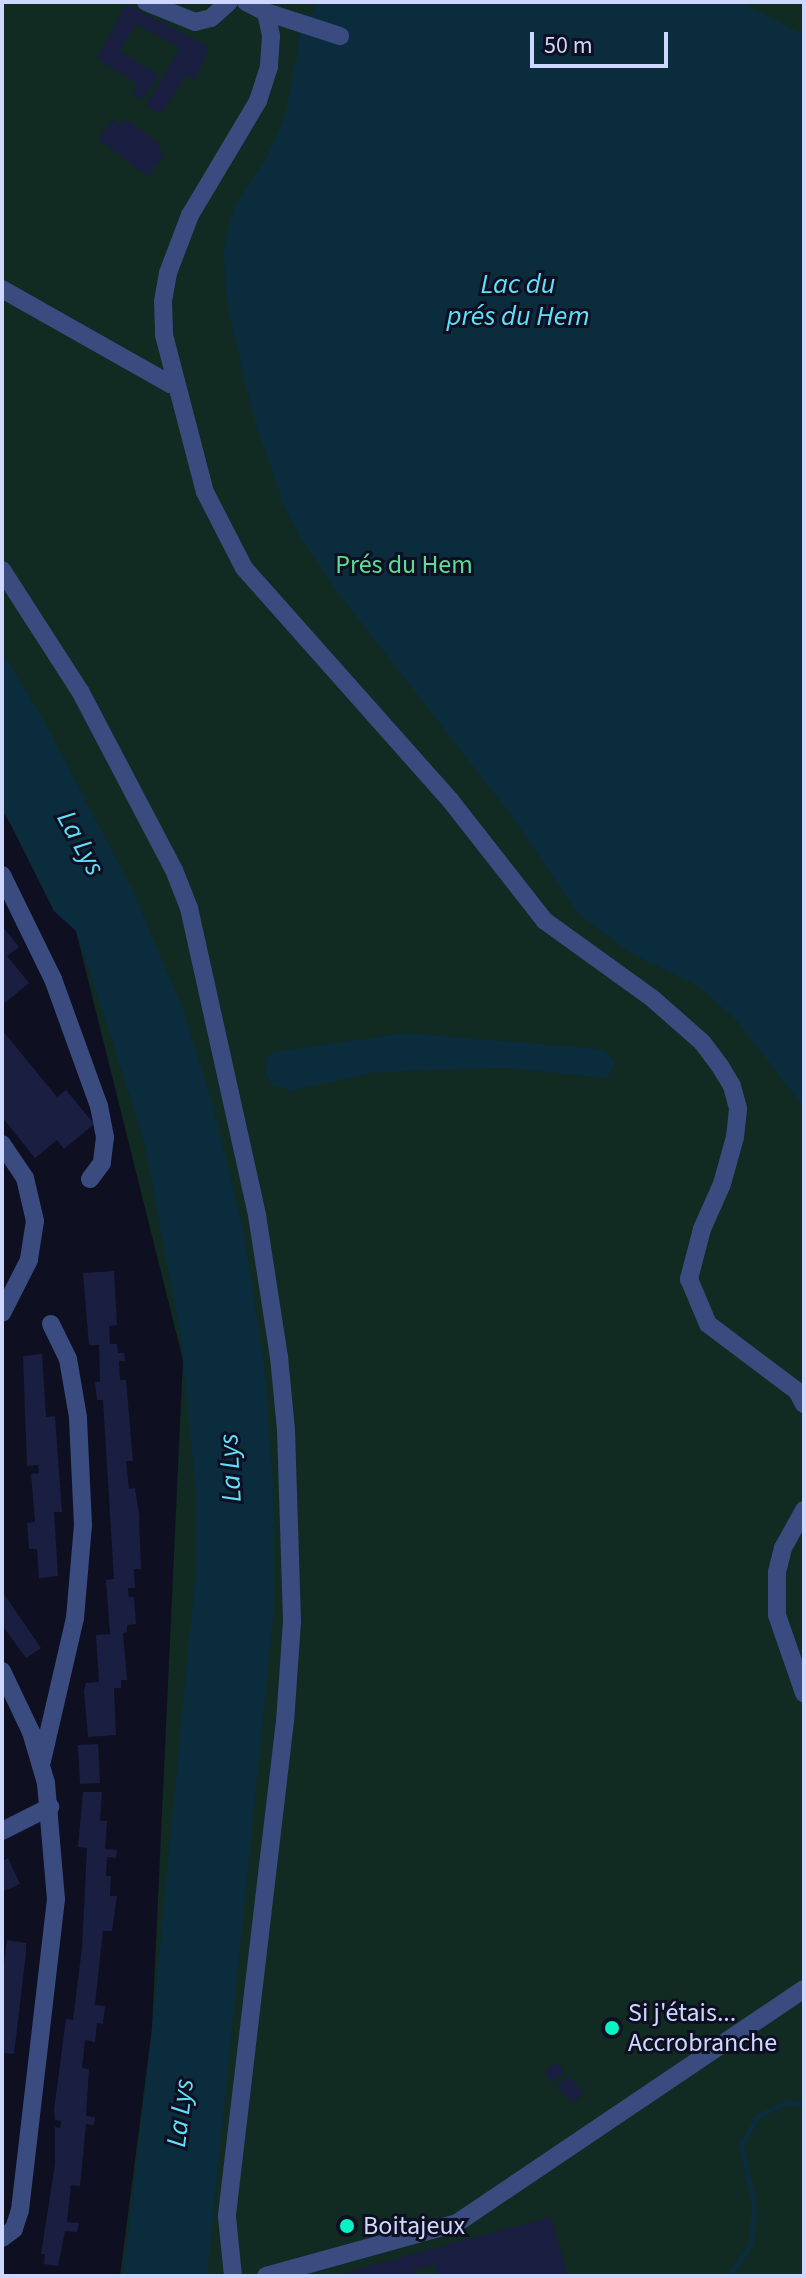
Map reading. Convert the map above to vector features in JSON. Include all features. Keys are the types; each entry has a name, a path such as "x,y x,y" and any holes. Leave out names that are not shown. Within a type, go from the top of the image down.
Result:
{"street":[{"path":"146,2 195,22 211,18 229,2"},
{"path":"246,2 266,12 340,36"},
{"path":"266,12 271,36 269,67 258,101 190,215 168,273 163,302 164,335 205,492 244,568 441,789 545,921 653,999 702,1042 720,1066 732,1086 738,1109 735,1137 722,1184 697,1244 689,1279 708,1324 797,1391 804,1404"},
{"path":"2,289 170,384 175,382"},
{"path":"2,570 80,691 174,870 189,908 257,1215 279,1357 286,1430 292,1622 285,1721 227,2217 233,2276"},
{"path":"2,875 53,979 99,1106 105,1137 102,1163 90,1179"},
{"path":"2,1144 25,1178 35,1228 29,1260 2,1313"},
{"path":"41,1764 75,1618 82,1536 78,1417 68,1359 51,1324"},
{"path":"804,1510 783,1548 777,1572 777,1615 804,1693"},
{"path":"2,1671 27,1722 41,1764 50,1807 55,1916 20,2210 14,2229 2,2238"},
{"path":"2,1831 50,1807"},
{"path":"266,2276 457,2223 804,1989"}],"green space":[{"name":"Prés du Hem","path":"2,2 804,2 804,2276 120,2276 152,2029 183,1360 76,931 2,810"}],"water":[{"name":"Lac du prés du Hem","path":"316,2 740,2 804,35 804,1108 738,1022 698,986 627,951 578,913 511,815 336,590 284,506 256,425 233,332 225,287 224,246 234,208 267,157 285,116 296,60 299,33 295,32 300,12 311,16"},
{"name":"La Lys","path":"2,652 43,719 131,887 183,1009 212,1102 243,1229 264,1362 273,1484 274,1609 207,2276 123,2276 152,2029 195,1580 195,1486 181,1339 144,1141 76,931 54,911 2,807"},
{"path":"405,1033 605,1050 615,1063 607,1078 506,1068 426,1070 372,1073 290,1091 273,1085 265,1073 266,1059 273,1052"}],"building":[{"path":"127,4 209,47 195,80 187,75 161,113 146,106 180,48 136,24 119,51 158,75 143,100 132,93 138,84 97,58"},
{"path":"113,119 121,125 126,119 160,145 157,149 164,155 148,176 98,139"},
{"path":"2,926 19,947 7,956 29,983 2,1005"},
{"path":"2,1030 57,1097 66,1090 94,1124 64,1149 57,1140 35,1158 2,1117"},
{"path":"114,1271 117,1325 109,1326 110,1344 117,1344 118,1353 124,1353 125,1361 119,1361 120,1380 126,1380 133,1461 126,1461 129,1489 135,1488 139,1515 141,1569 134,1569 135,1588 128,1588 129,1597 134,1597 136,1624 127,1625 127,1632 123,1633 127,1680 121,1680 121,1688 114,1688 116,1735 88,1737 84,1691 86,1683 99,1682 96,1635 110,1634 106,1580 114,1579 103,1400 97,1400 95,1382 100,1382 99,1345 89,1345 83,1273"},
{"path":"42,1354 46,1417 55,1416 62,1512 54,1512 58,1576 39,1578 37,1549 29,1549 27,1523 35,1522 31,1474 39,1473 38,1465 27,1466 23,1356"},
{"path":"2,1591 41,1648 26,1658 2,1625"},
{"path":"98,1744 100,1783 80,1784 78,1745"},
{"path":"83,1792 102,1792 100,1821 107,1821 105,1849 117,1850 116,1858 107,1857 106,1876 111,1876 110,1896 117,1896 112,1931 103,1931 95,2005 105,2006 103,2024 97,2023 95,2042 85,2040 82,2068 89,2069 86,2116 95,2117 94,2125 86,2124 80,2186 71,2185 67,2222 79,2223 77,2232 65,2231 58,2266 44,2264 45,2254 41,2254 55,2164 55,2127 60,2128 61,2121 55,2120 54,2110 66,2019 73,2020 82,1948 87,1848 78,1847"},
{"path":"8,1858 20,1884 2,1892 2,1861"},
{"path":"7,1940 26,1943 14,2054 2,2053 2,1980"},
{"path":"556,2062 565,2072 553,2082 544,2073"},
{"path":"568,2076 584,2092 573,2104 557,2087"},
{"path":"551,2217 568,2276 438,2276 434,2264 414,2270 415,2276 344,2273"},
{"name":"Boitajeux","path":"354,2218 357,2230 340,2234 338,2222"}],"waterway":[{"path":"729,2276 751,2244 754,2204 741,2145 758,2116 786,2102 804,2105"}],"place":[{"name":"Si j'étais... Accrobranche","path":"612,2028"},
{"name":"Boitajeux","path":"347,2226"}]}
